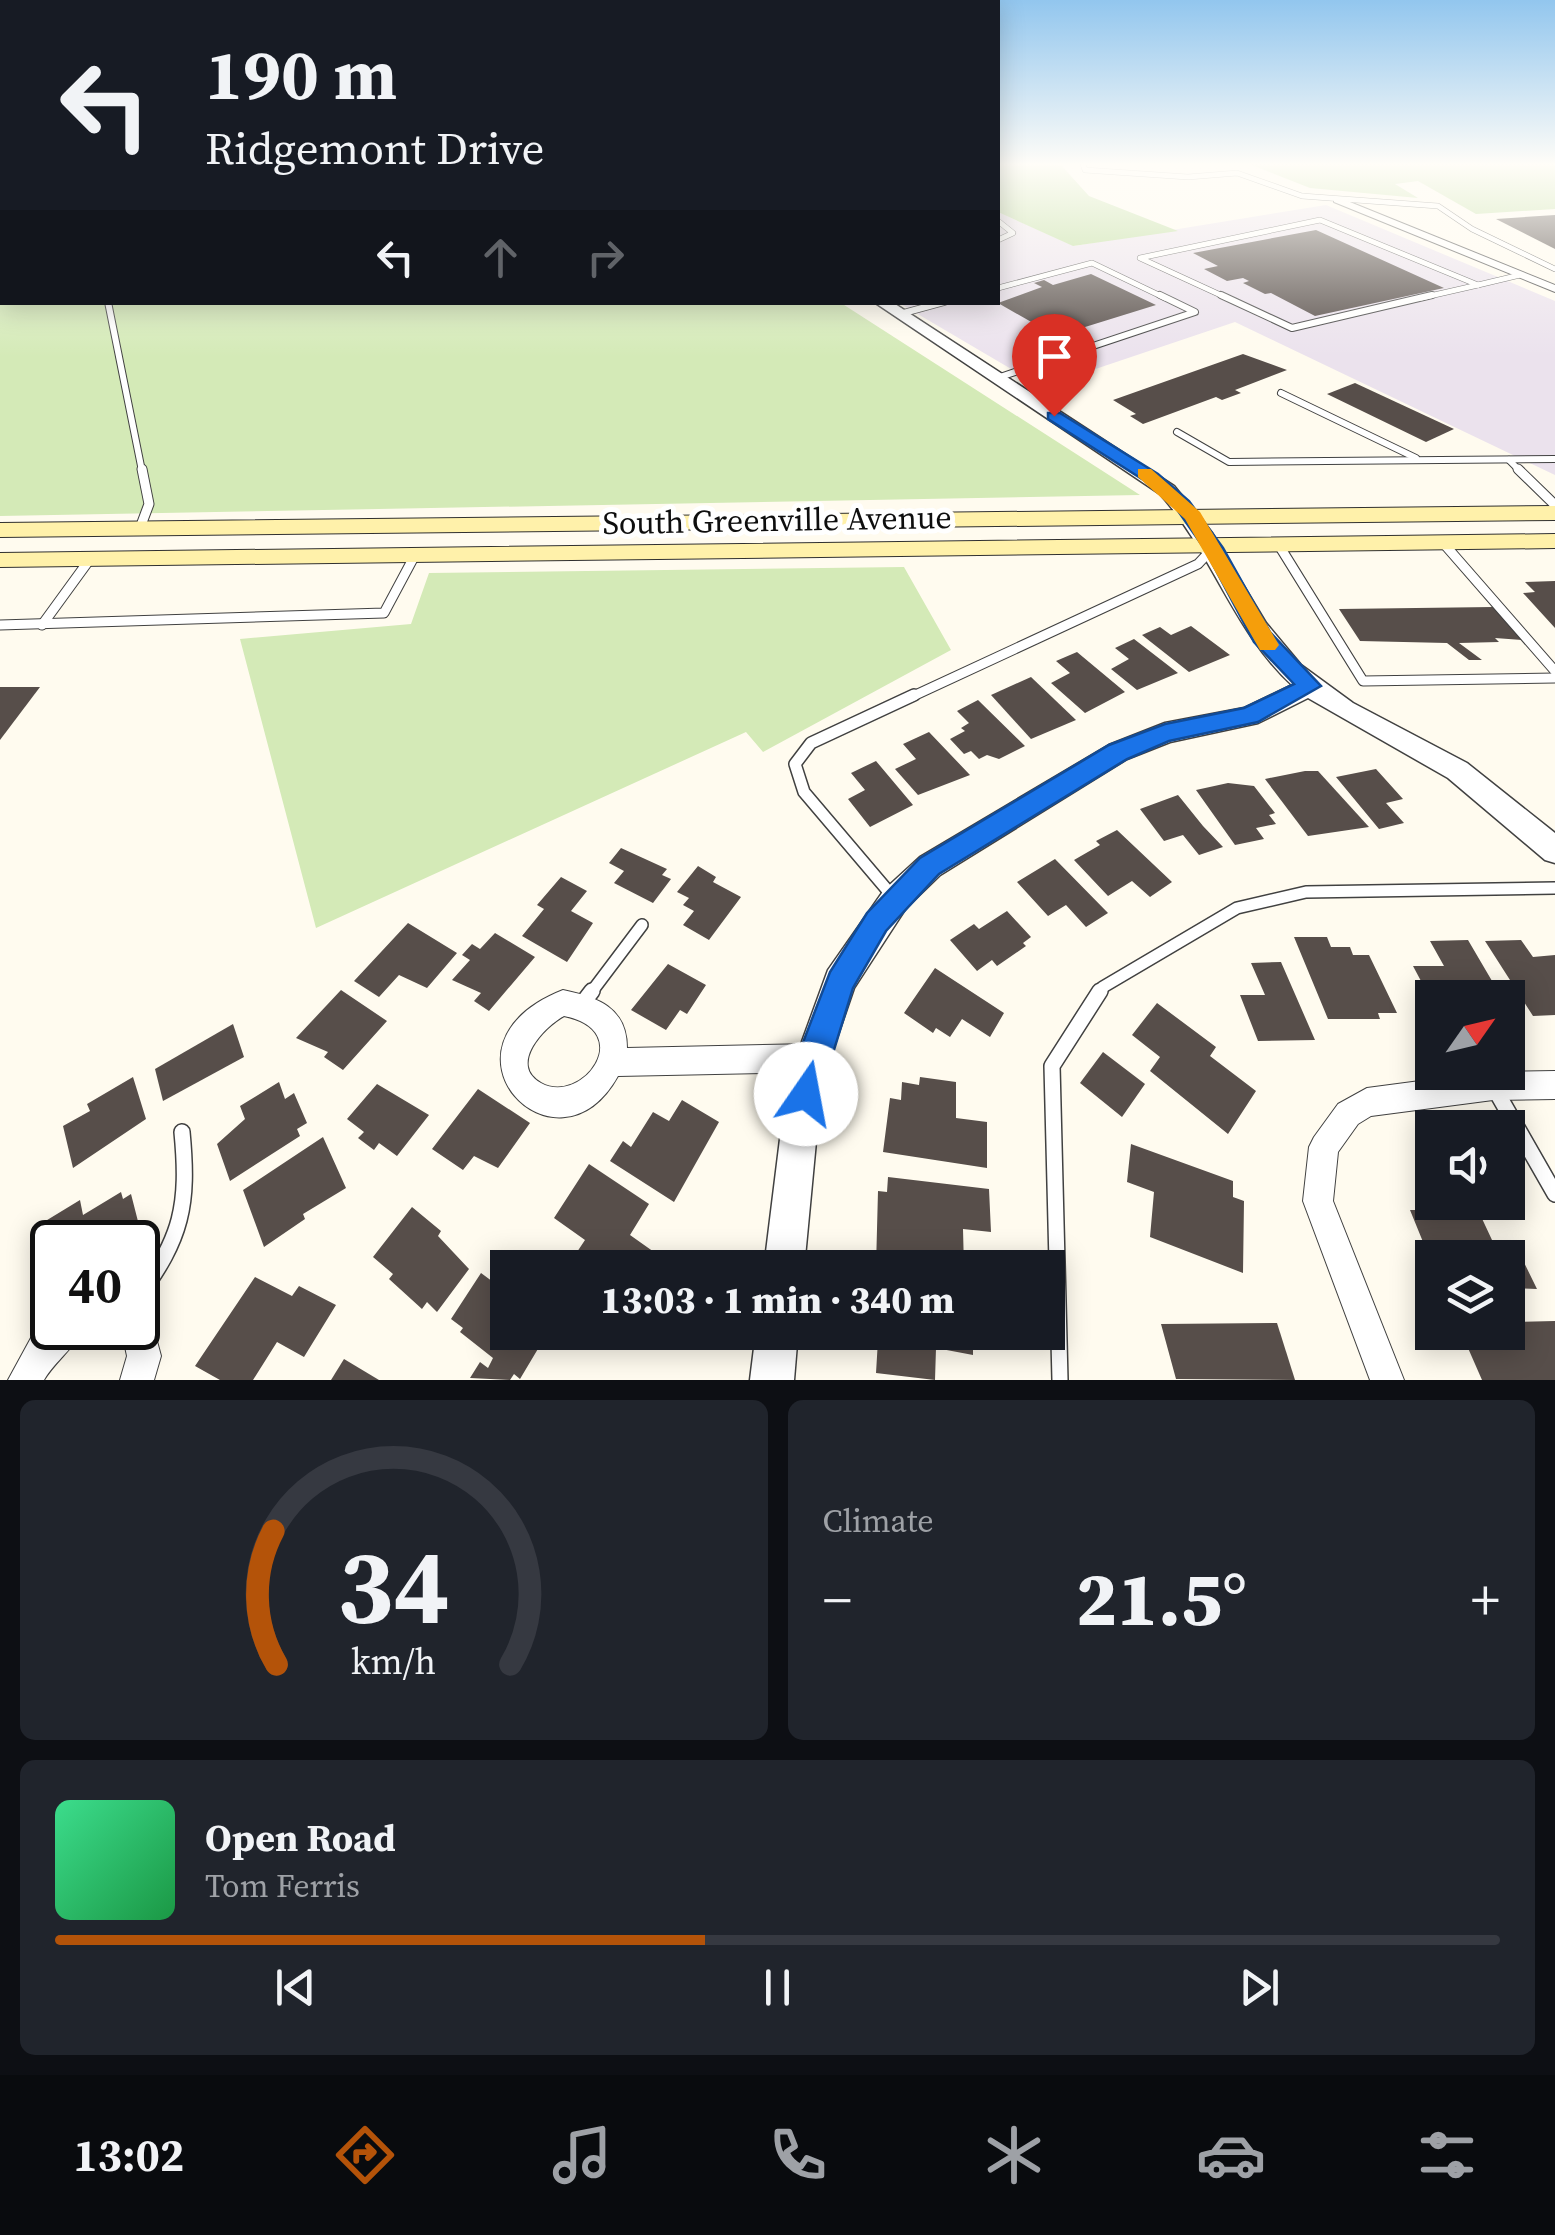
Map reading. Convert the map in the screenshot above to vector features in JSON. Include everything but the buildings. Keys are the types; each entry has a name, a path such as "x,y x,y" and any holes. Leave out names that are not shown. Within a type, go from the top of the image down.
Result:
{"main road":[{"name":"South Greenville Avenue","path":"0,530 1555,513"},
{"path":"90,559 115,528"},
{"name":"South Greenville Avenue","path":"0,560 1555,541"}],"street":[{"path":"1406,228 1555,289"},
{"path":"886,305 1151,478 1193,516 1262,637 1310,686 1345,711 1446,763 1504,804 1555,851"},
{"path":"786,1250 799,1130 812,1058 840,982 895,899 930,866 1118,752 1165,733 1249,716 1310,686"},
{"path":"582,1004 598,1011 610,1024 615,1042 612,1062 602,1080 586,1094 566,1102 546,1102 528,1094 516,1079 513,1060 528,1023 544,1010 582,1004"},
{"path":"612,1062 812,1058"},
{"path":"1525,1085 1555,1085"},
{"path":"1386,1380 1318,1201 1324,1147 1348,1114 1367,1102 1462,1090"},
{"path":"25,1380 43,1350"},
{"path":"137,1380 143,1350"},
{"path":"772,1380 775,1350"}],"lane":[{"path":"1274,228 1146,252 1140,258 1292,328 1520,275"},
{"path":"1340,228 1478,285"},
{"path":"1471,228 1555,269"},
{"path":"1000,287 1092,263 1196,312 1000,377"},
{"path":"1541,284 1555,280"},
{"path":"109,305 149,504 140,528"},
{"path":"900,314 933,305"},
{"path":"1281,393 1421,460"},
{"path":"1177,432 1228,462 1555,459"},
{"path":"1509,460 1555,505"},
{"path":"1444,545 1555,674"},
{"path":"1280,547 1363,682 1555,674"},
{"path":"895,899 804,792 795,764 811,743 1198,564 1213,548"},
{"path":"0,625 384,613 415,556"},
{"path":"42,625 90,559"},
{"path":"1060,1380 1052,1066 1102,988 1237,908 1306,892 1555,888"},
{"path":"582,1004 642,924"},
{"path":"1495,1090 1555,1194"},
{"path":"160,1270 170,1257 189,1202 182,1132"}],"shaded area":[{"path":"1000,228 1035,228 1074,246 1182,228 1382,228 1555,301 1555,475 1235,322 1042,387 902,305 1000,305"}],"green space":[{"path":"1034,228 1178,231 1073,246"},
{"path":"0,305 844,305 1140,495 0,516"},
{"path":"904,567 951,650 763,752 746,732 316,928 240,639 411,624 429,573"}],"slow traffic":[{"path":"1144,473 1193,516 1268,645"}],"route":[{"path":"806,1094 824,1022 855,954 895,899 930,866 1118,752 1165,733 1249,716 1310,686 1262,637 1213,548 1182,504 1151,478 1054,416"}]}
